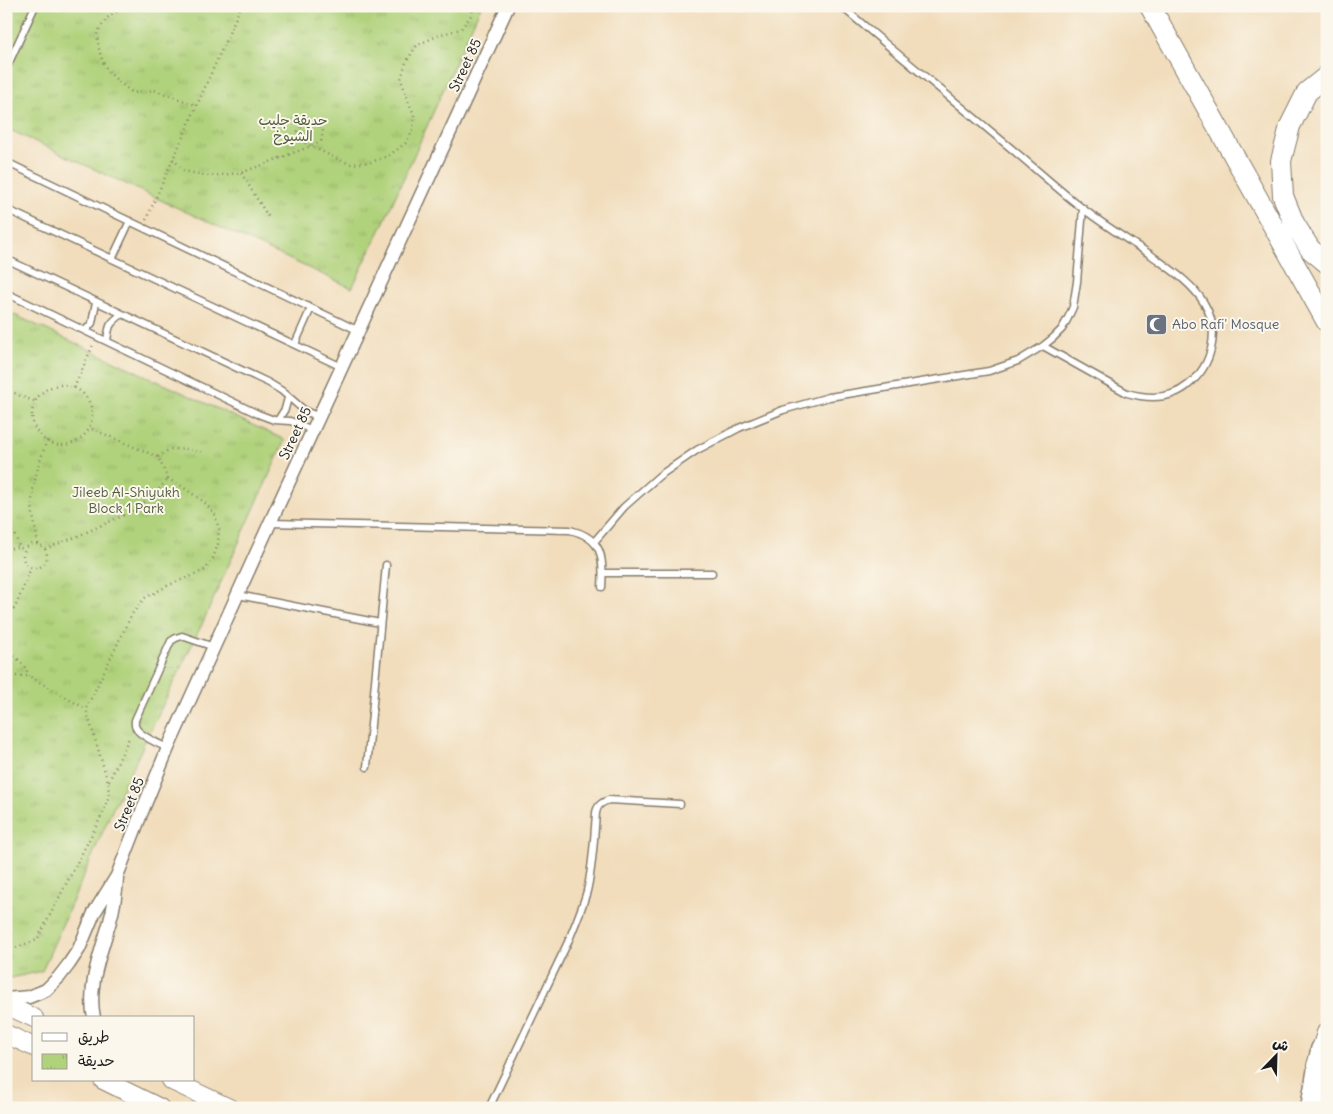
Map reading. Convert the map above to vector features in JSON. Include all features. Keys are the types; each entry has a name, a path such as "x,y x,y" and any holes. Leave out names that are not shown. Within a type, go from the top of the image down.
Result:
{"highway":[{"path":"1312,1108 1324,1041"}],"main road":[{"path":"1150,6 1327,322"},
{"path":"1327,76 1307,92 1290,126 1281,161 1282,196 1294,223 1310,249 1327,263"},
{"path":"6,1005 32,1017"},
{"path":"6,1034 32,1046"},
{"path":"1302,1108 1324,1041"},
{"path":"106,1082 160,1108"},
{"path":"174,1082 229,1108"}],"street":[{"name":"Street 85","path":"6,999 29,996 46,990 58,977 79,948 94,913 117,876 168,748 508,6"},
{"name":"Street 85","path":"94,1016 92,991 111,919 117,876"}],"lane":[{"path":"6,69 35,6"},
{"path":"841,6 1083,208 1164,264 1192,288 1204,303 1213,333 1212,348 1207,363 1198,376 1187,386 1173,394 1158,397 1142,397 1127,393 1043,346"},
{"path":"6,162 359,331"},
{"path":"594,542 624,507 659,476 697,450 739,428 783,410 828,397 990,371 1018,361 1043,346 1062,329 1073,307 1083,208"},
{"path":"6,209 343,367"},
{"path":"112,259 130,221"},
{"path":"6,260 268,383 282,391 305,411 319,417"},
{"path":"6,293 258,414 274,420 300,424 313,431"},
{"path":"85,331 92,323 96,302"},
{"path":"295,344 311,308"},
{"path":"106,341 109,327 122,314"},
{"path":"278,420 285,409 288,398"},
{"path":"270,523 570,530 587,536 600,551 603,560 602,587"},
{"path":"367,767 386,565"},
{"path":"603,573 712,573"},
{"path":"238,595 380,623"},
{"path":"168,748 138,731 135,726 135,720 171,641 182,636 214,647"},
{"path":"489,1108 579,916 587,890 598,806 609,800 680,804"}],"path":[{"path":"125,6 107,18 97,33 100,55 112,77 133,93 154,90 196,105"},
{"path":"143,228 241,6"},
{"path":"172,159 184,171 209,176 240,173 311,146 321,141 323,130 316,122 305,122 298,131 301,141 311,146 334,157 350,164 371,162 388,156 406,143 413,130 414,114 401,79 406,62 417,45 442,34 461,29 472,14 473,6"},
{"path":"240,173 269,218"},
{"path":"74,388 97,336"},
{"path":"66,384 74,388 84,392 93,409 90,428 77,442 58,446 40,437 31,420 34,401 47,387 66,384"},
{"path":"6,388 34,401"},
{"path":"6,949 15,948 37,940 110,796 108,782 86,709 132,614 145,598 169,585 205,570 213,558 218,544 219,529 214,513 196,496 180,485 168,480 158,457 90,428"},
{"path":"38,544 28,546 25,550 23,557 26,564 31,568 43,566 47,555 45,549 38,544 32,505 34,484 47,440"},
{"path":"158,457 170,449 186,449 205,453"},
{"path":"45,549 131,512 154,495 168,480"},
{"path":"6,523 16,537 19,547"},
{"path":"6,548 19,547 25,550"},
{"path":"6,616 15,608 31,568"},
{"path":"6,650 26,668 28,676"},
{"path":"6,676 28,676 86,709"},
{"path":"108,782 124,747"}],"green space":[{"name":"حديقة جليب الشيوخ","path":"6,6 481,6 383,224 352,288 6,128"},
{"name":"Jileeb Al-Shiyukh Block 1 Park","path":"6,311 285,440 203,622 114,806 42,971 6,979"}],"place":[{"name":"Abo Rafi' Mosque","path":"1156,324"}]}
